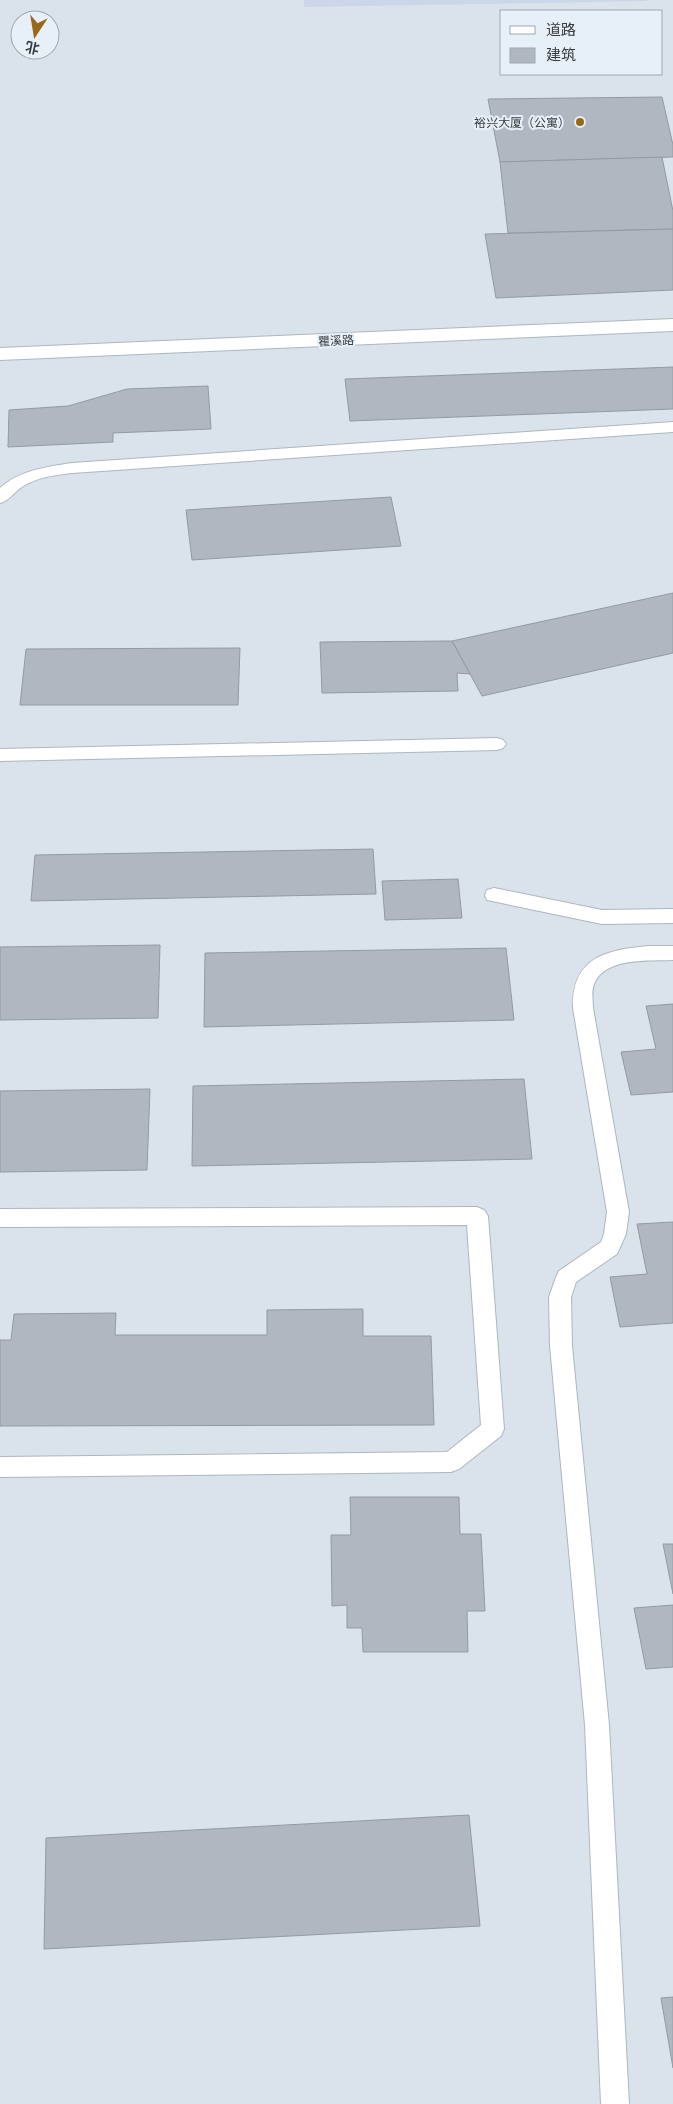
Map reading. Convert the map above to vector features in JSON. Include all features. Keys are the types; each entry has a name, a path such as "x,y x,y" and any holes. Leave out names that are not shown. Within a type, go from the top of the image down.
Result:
{"street":[{"name":"瞿溪路","path":"0,354 673,325"}],"lane":[{"path":"0,498 9,487 37,473 72,468 673,427"},
{"path":"0,756 496,744"},
{"path":"494,895 602,917 673,916"},
{"path":"615,2104 597,1725 561,1346 560,1297 567,1277 609,1248 615,1234 618,1212 584,1008 584,986 591,972 607,960 642,954 673,953"},
{"path":"0,1218 477,1216 493,1428 451,1462 0,1467"}],"shaded area":[{"path":"304,0 647,0 647,1 304,7"}],"building":[{"name":"裕兴大厦（公寓）","path":"662,97 673,145 673,157 500,162 488,99"},
{"path":"662,157 673,211 673,229 508,233 500,162"},
{"path":"673,229 673,290 496,298 485,234"},
{"path":"673,367 673,409 350,421 345,379"},
{"path":"208,386 211,429 113,433 113,442 8,447 9,410 68,406 127,389"},
{"path":"391,497 401,546 192,560 186,510"},
{"path":"673,593 673,653 482,696 452,641"},
{"path":"452,641 470,674 457,673 458,691 322,693 320,642"},
{"path":"240,648 238,705 20,705 26,649"},
{"path":"373,849 376,894 31,901 35,855"},
{"path":"458,879 462,918 385,920 382,881"},
{"path":"160,945 158,1018 0,1020 0,947"},
{"path":"506,948 514,1020 204,1027 205,953"},
{"path":"673,1004 673,1092 631,1095 621,1052 656,1049 646,1006"},
{"path":"524,1079 532,1159 192,1166 193,1086"},
{"path":"150,1089 147,1170 0,1172 0,1091"},
{"path":"673,1222 673,1323 620,1327 610,1277 647,1274 637,1224"},
{"path":"363,1309 363,1336 431,1336 434,1425 0,1426 0,1340 11,1340 14,1314 116,1313 115,1335 267,1335 267,1310"},
{"path":"350,1497 459,1497 460,1534 481,1534 485,1611 467,1611 468,1652 363,1652 362,1628 347,1628 347,1605 332,1606 331,1535 351,1535"},
{"path":"663,1544 673,1544 673,1594"},
{"path":"673,1605 673,1667 646,1669 634,1608"},
{"path":"469,1815 480,1926 44,1949 46,1838"},
{"path":"673,1997 673,2068 661,1998"}],"place":[{"name":"裕兴大厦（公寓）","path":"580,122"}]}
